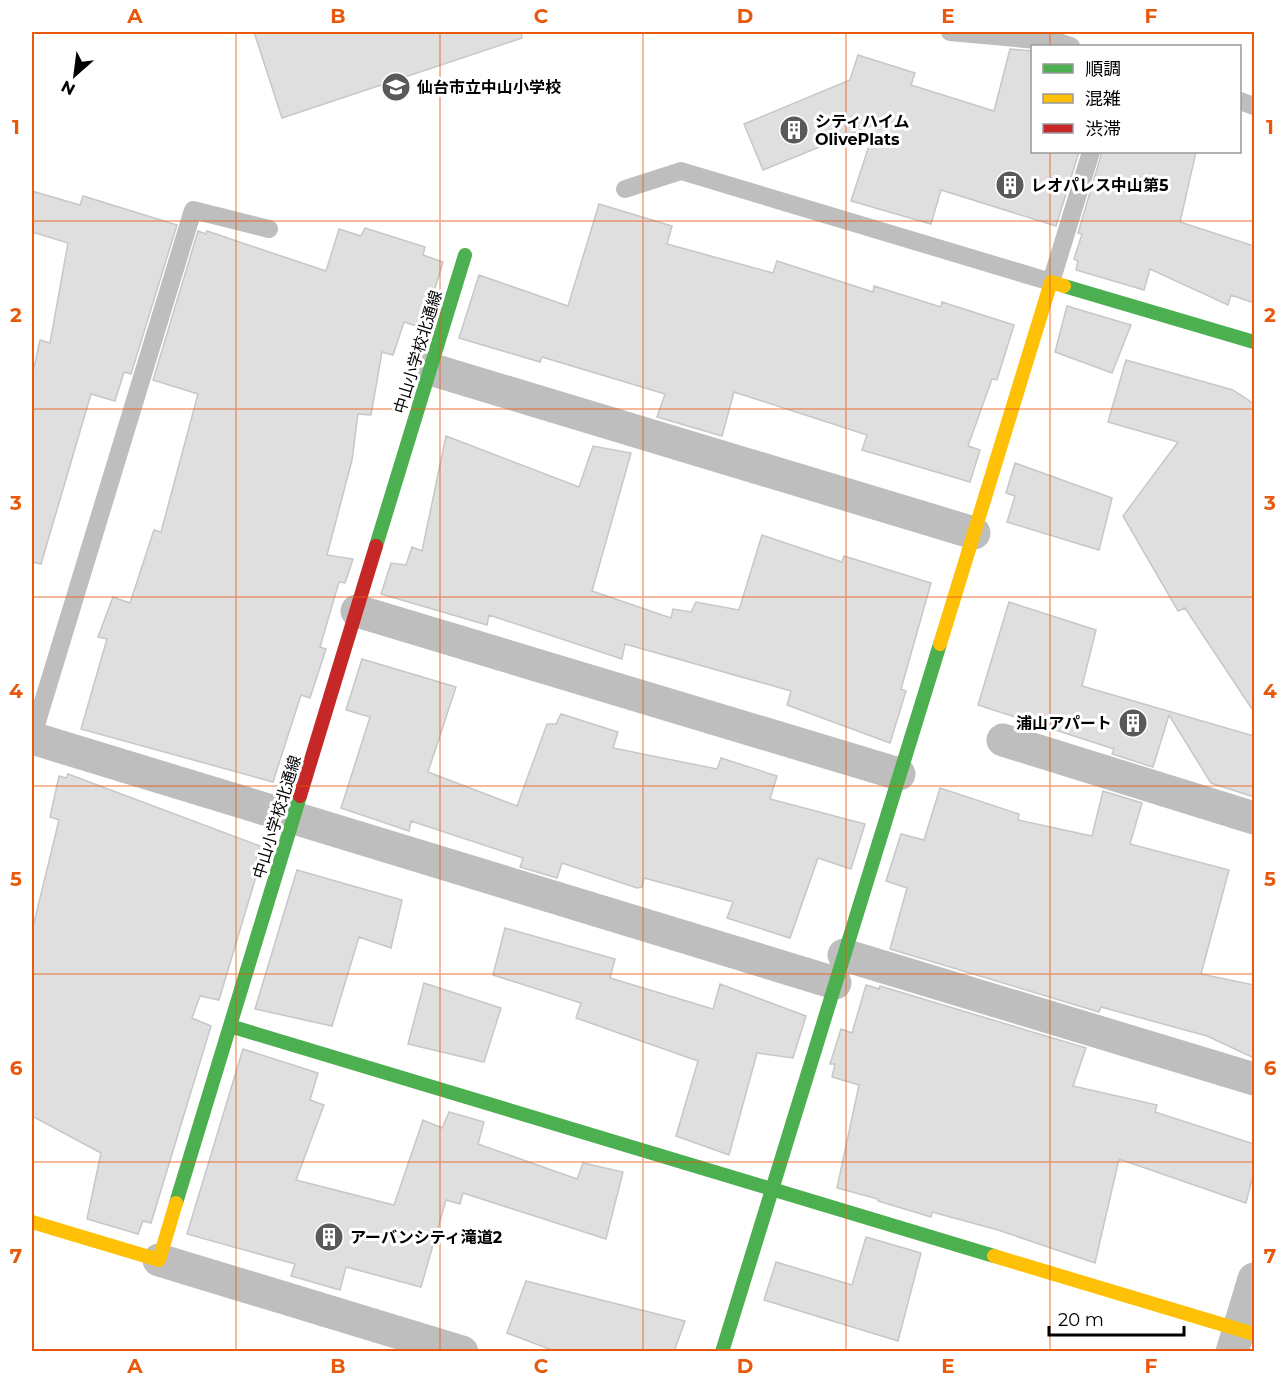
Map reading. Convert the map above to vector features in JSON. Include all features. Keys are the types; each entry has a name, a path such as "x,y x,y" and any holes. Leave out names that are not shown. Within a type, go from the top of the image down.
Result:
{"street":[{"name":"中山小学校北通線","path":"159,1260 465,255"},
{"path":"722,1352 1051,282 1254,342"},
{"path":"430,369 974,533"},
{"path":"357,611 899,774"},
{"path":"32,738 294,818 840,969 1254,1079"},
{"path":"1003,740 1254,818"},
{"path":"230,1026 772,1189 1242,1338 1254,1279"},
{"path":"32,1222 159,1260 396,1342 462,1352"}],"lane":[{"path":"950,32 1058,42 1068,45"},
{"path":"625,189 681,171 1051,282 1090,153"},
{"path":"32,738 193,210 269,229"}],"building":[{"path":"254,32 521,32 522,38 282,118"},
{"path":"1010,49 1031,51 1031,153 1079,153 1056,226 941,190 931,224 851,201 876,124 763,170 744,124 850,80 858,55 915,73 911,85 994,111"},
{"path":"1102,153 1196,153 1180,222 1254,246 1254,303 1231,295 1228,305 1150,269 1144,290 1076,270 1078,261 1074,259 1082,234 1078,233"},
{"path":"32,191 80,205 83,196 177,225 131,374 124,372 115,401 91,394 41,564 32,562 32,377 40,340 50,343 68,243 32,232"},
{"path":"599,204 672,226 667,244 773,273 777,261 873,292 874,286 941,307 942,302 1014,325 997,380 992,379 968,446 980,450 970,482 862,450 867,435 734,392 722,436 657,417 665,394 542,357 540,362 459,338 479,275 568,306"},
{"path":"365,228 425,247 423,255 443,262 423,328 404,322 393,355 382,352 371,415 358,414 352,460 327,555 353,559 345,583 339,582 320,647 326,649 310,698 301,695 273,782 81,729 107,639 98,637 113,597 130,603 154,530 161,532 198,394 153,380 198,231 206,234 207,231 326,271 339,229 361,236"},
{"path":"1067,306 1131,325 1112,373 1055,352"},
{"path":"1126,360 1233,390 1254,404 1254,712 1185,608 1178,611 1123,516 1178,442 1108,422"},
{"path":"446,436 579,487 593,446 631,453 592,591 671,618 673,609 691,612 696,602 739,610 762,535 842,562 844,556 931,583 901,689 906,691 890,743 787,705 791,691 625,644 622,659 489,615 487,625 381,594 391,563 406,565 412,547 422,551"},
{"path":"1015,463 1112,498 1099,550 1007,522 1015,496 1006,493"},
{"path":"1009,602 1096,630 1082,686 1254,736 1254,797 1211,783 1169,715 1153,767 1112,754 1114,749 978,705"},
{"path":"362,659 456,687 428,772 517,806 547,724 556,724 561,714 618,732 613,748 717,769 721,758 777,776 770,799 865,824 851,869 818,858 790,938 727,918 733,902 644,878 642,887 637,888 562,863 557,878 520,867 523,858 411,821 409,831 341,808 370,717 346,710"},
{"path":"68,774 260,846 256,859 261,860 219,1000 200,996 192,1018 211,1026 151,1223 143,1221 138,1234 87,1219 101,1153 32,1116 32,931 59,820 50,817 59,776 66,778"},
{"path":"940,788 1019,814 1018,820 1092,836 1103,791 1142,803 1130,844 1229,870 1201,974 1254,985 1254,1058 1207,1036 1101,1007 1099,1012 890,949 907,888 886,881 901,834 924,840"},
{"path":"297,870 402,900 391,948 359,937 332,1026 255,1009"},
{"path":"505,928 615,959 610,978 713,1009 720,984 806,1016 793,1058 757,1053 729,1155 676,1136 698,1061 576,1018 581,1003 493,975"},
{"path":"424,983 501,1008 484,1062 408,1044"},
{"path":"866,985 879,989 880,986 1086,1048 1073,1086 1157,1105 1155,1112 1254,1144 1254,1171 1246,1203 1119,1159 1095,1263 998,1230 932,1212 931,1217 837,1188 859,1085 832,1077 835,1064 830,1064 841,1029 852,1033"},
{"path":"243,1049 318,1073 310,1100 324,1105 296,1180 394,1205 423,1120 442,1128 449,1112 484,1122 478,1144 577,1179 583,1163 623,1172 606,1239 463,1193 460,1204 446,1200 421,1287 346,1267 340,1290 291,1276 295,1264 187,1234"},
{"path":"866,1237 921,1253 898,1341 764,1300 776,1262 852,1285"},
{"path":"526,1281 685,1321 674,1352 557,1352 507,1333"}],"traffic: fast":[{"path":"376,546 465,255"},
{"path":"1064,286 1254,342"},
{"path":"722,1352 940,644"},
{"path":"176,1203 300,796"},
{"path":"230,1026 994,1256"}],"traffic: slow":[{"path":"940,644 1051,282 1064,286"},
{"path":"32,1222 159,1260 176,1203"},
{"path":"994,1256 1254,1334"}],"traffic: jam":[{"path":"300,796 376,546"}],"place":[{"name":"仙台市立中山小学校","path":"396,87"},
{"name":"シティハイム OlivePlats","path":"794,130"},
{"name":"レオパレス中山第5","path":"1010,185"},
{"name":"浦山アパート","path":"1133,723"},
{"name":"アーバンシティ滝道2","path":"329,1237"}]}
